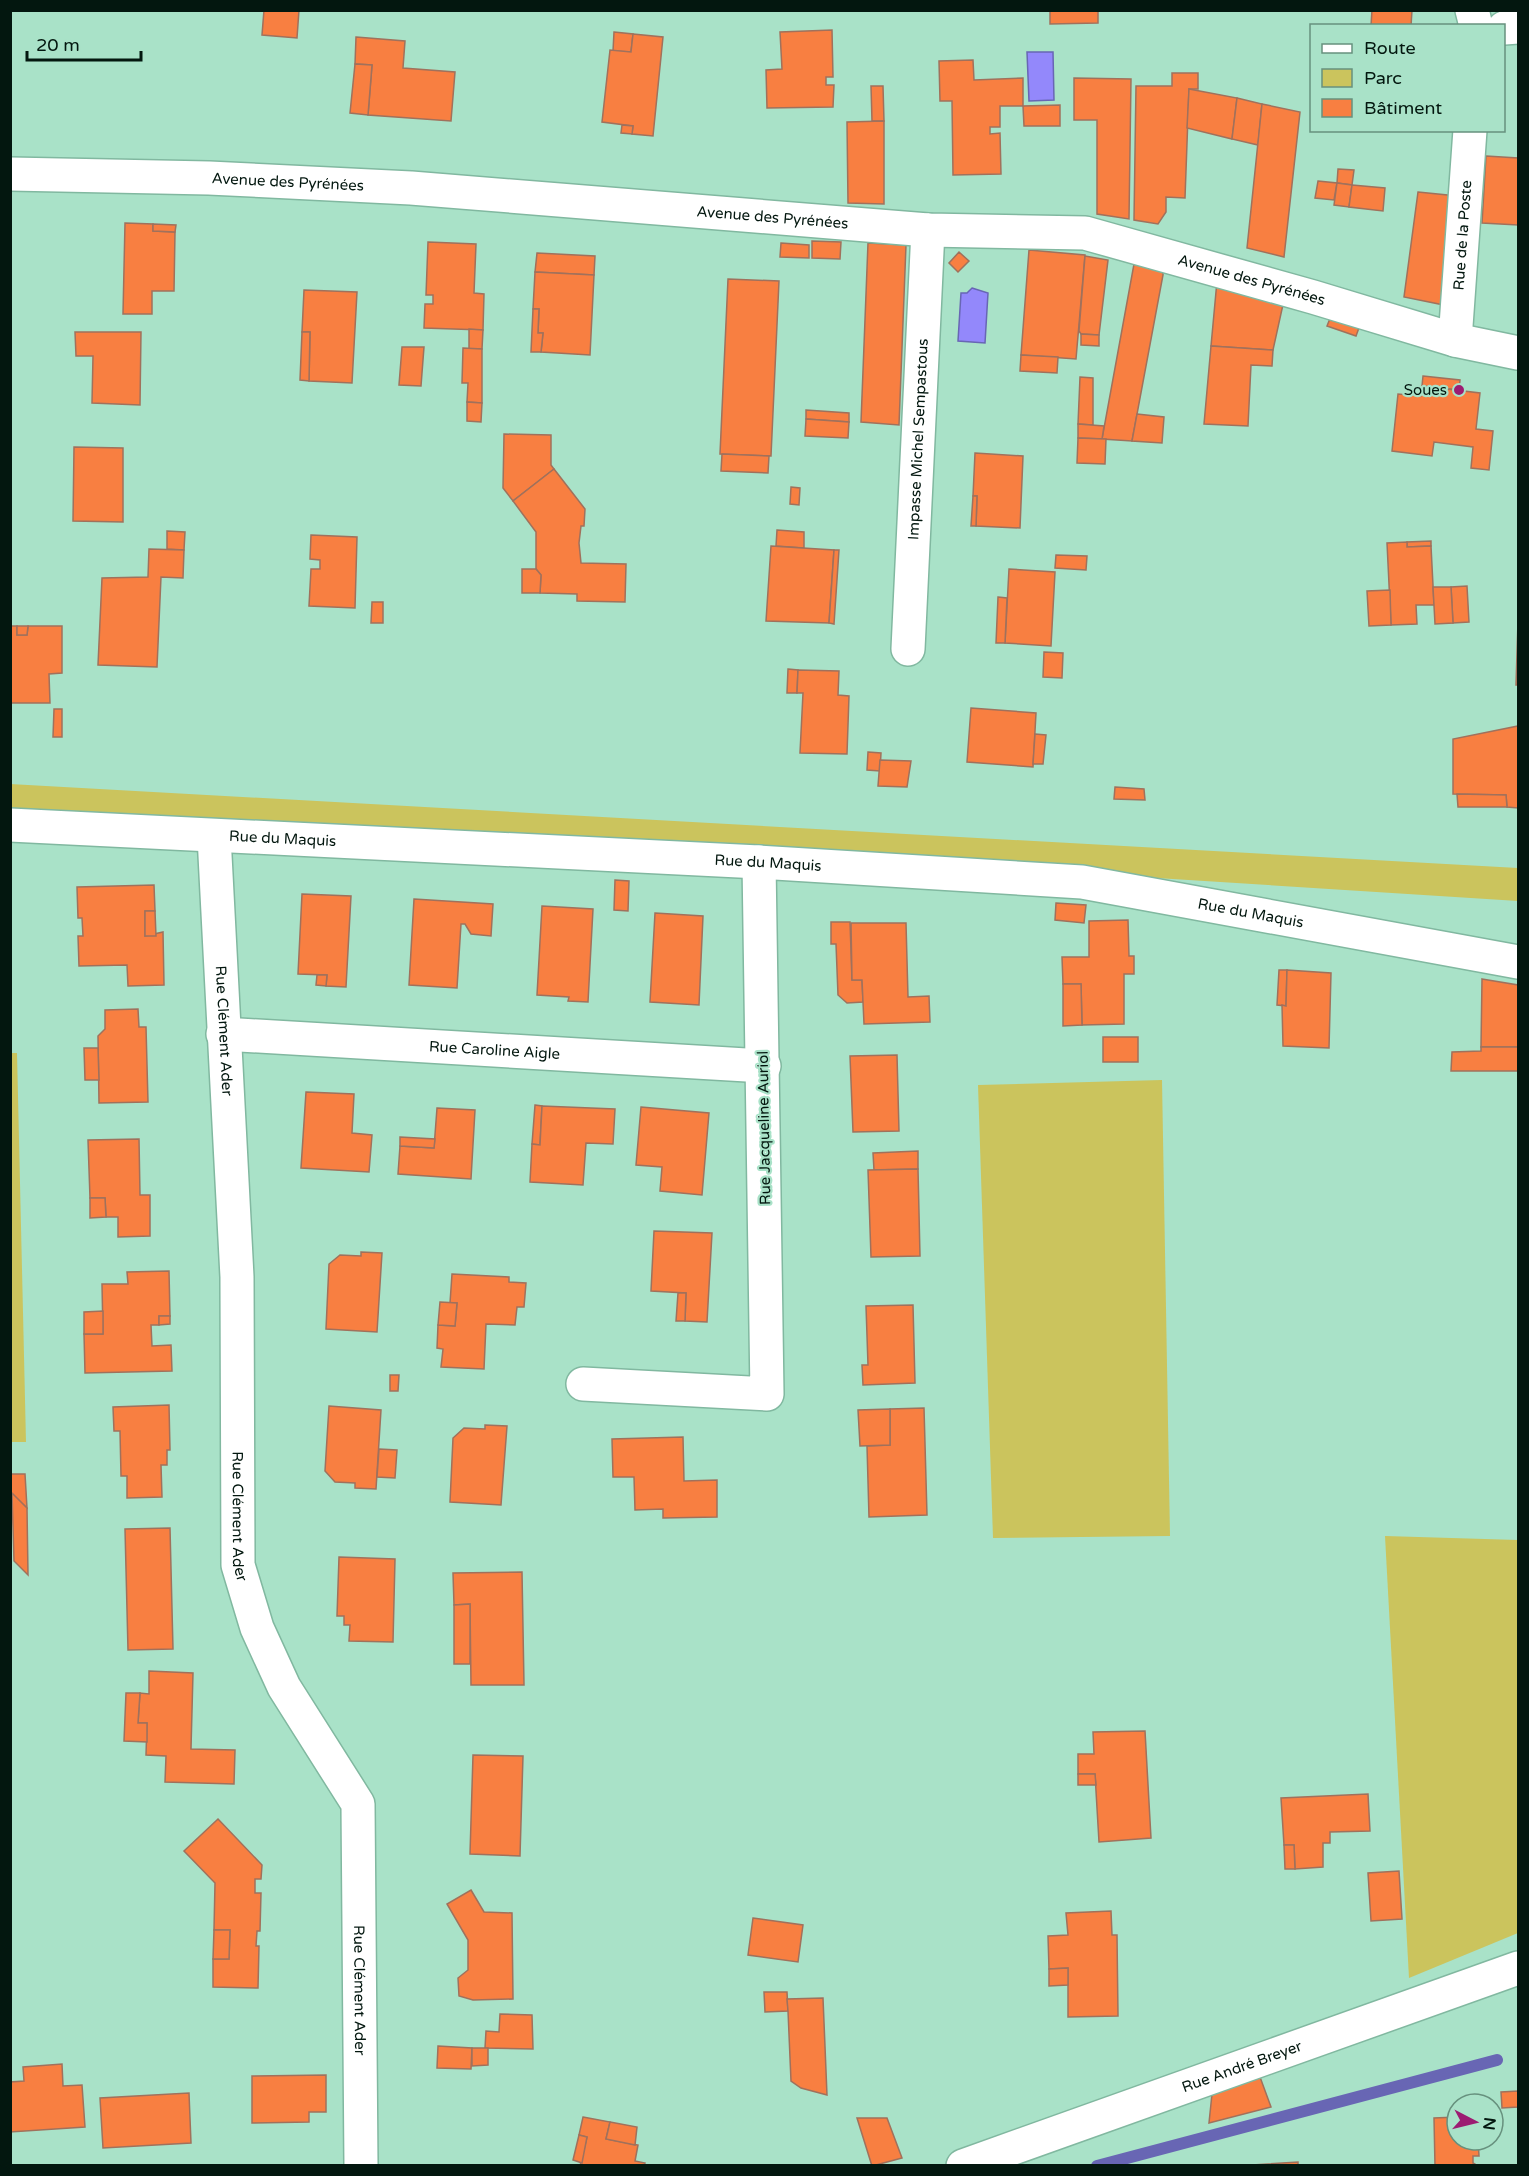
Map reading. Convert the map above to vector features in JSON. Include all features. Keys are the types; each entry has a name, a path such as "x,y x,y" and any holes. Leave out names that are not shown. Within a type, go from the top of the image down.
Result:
{"street":[{"name":"Rue de la Poste","path":"1455,340 1470,132"},
{"name":"Avenue des Pyrénées","path":"10,174 209,178 411,188 928,230 1085,233 1313,297 1455,340 1518,353"},
{"name":"Impasse Michel Sempastous","path":"908,649 928,230"},
{"name":"Rue du Maquis","path":"10,825 759,862 1082,882 1518,962"},
{"name":"Rue Clément Ader","path":"214,836 237,1277 238,1565 257,1628 284,1687 358,1804 361,2166"},
{"name":"Rue Jacqueline Auriol","path":"583,1384 767,1394 764,1066 759,862"},
{"name":"Rue Caroline Aigle","path":"223,1034 764,1066"},
{"name":"Rue André Breyer","path":"963,2166 1518,1968"}],"green space":[{"path":"10,784 1518,868 1518,901 1141,877 11,813"},
{"path":"11,1053 17,1053 26,1442 10,1442"},
{"path":"1162,1080 1170,1536 993,1538 978,1085"},
{"path":"1385,1536 1518,1540 1518,1933 1409,1978"}],"shaded area":[{"path":"1027,52 1053,52 1054,100 1029,101"},
{"path":"972,288 988,293 985,343 958,341 961,293 967,293"}],"building":[{"path":"264,10 299,10 297,38 262,35"},
{"path":"1050,10 1098,10 1098,23 1050,24"},
{"path":"1372,10 1412,10 1411,24 1371,24"},
{"path":"832,30 833,77 826,77 826,85 834,85 833,107 767,108 766,70 782,69 780,32"},
{"path":"614,32 633,34 631,52 613,51"},
{"path":"633,34 663,37 653,136 632,134 633,126 602,122 610,50 631,52"},
{"path":"356,37 405,41 403,68 455,72 451,121 368,115 372,65 355,64"},
{"path":"973,60 974,80 1023,78 1023,106 1000,106 1000,127 990,127 990,134 1000,133 1001,174 953,175 952,101 940,101 939,61"},
{"path":"355,64 372,65 368,115 350,113"},
{"path":"1172,73 1198,73 1198,89 1189,89 1185,198 1166,197 1166,212 1158,224 1134,220 1136,86 1172,86"},
{"path":"1074,78 1131,79 1129,219 1097,214 1097,120 1074,120"},
{"path":"871,86 883,86 884,121 872,121"},
{"path":"1189,89 1237,98 1232,139 1187,128"},
{"path":"1237,98 1262,104 1258,145 1232,139"},
{"path":"1262,104 1300,112 1284,257 1247,248"},
{"path":"1060,105 1060,126 1024,126 1023,106"},
{"path":"884,121 884,204 848,203 847,122"},
{"path":"622,125 633,126 632,134 621,133"},
{"path":"1486,156 1518,158 1518,225 1482,223"},
{"path":"1338,169 1354,170 1352,185 1337,183"},
{"path":"1318,181 1337,183 1334,200 1315,198"},
{"path":"1337,183 1352,185 1349,207 1334,205"},
{"path":"1352,185 1385,188 1383,211 1349,207"},
{"path":"1418,192 1457,196 1444,305 1404,297"},
{"path":"125,223 153,224 153,231 175,232 174,291 152,291 152,314 123,314"},
{"path":"153,224 176,225 175,232 153,231"},
{"path":"812,241 841,242 840,259 812,258"},
{"path":"428,242 476,244 474,293 484,294 483,330 424,328 425,304 433,304 433,295 426,295"},
{"path":"781,243 809,245 809,258 780,257"},
{"path":"868,243 906,245 899,425 861,422"},
{"path":"1029,250 1085,255 1076,359 1021,355"},
{"path":"959,252 969,261 958,272 949,263"},
{"path":"537,253 595,256 594,275 535,272"},
{"path":"1085,256 1108,260 1099,335 1081,334 1079,331"},
{"path":"1134,264 1163,272 1163,275 1132,441 1102,439"},
{"path":"535,272 594,275 590,355 541,352 543,333 538,333 539,309 533,309"},
{"path":"728,279 779,281 771,456 720,454"},
{"path":"1217,281 1284,300 1273,350 1211,346"},
{"path":"304,290 357,292 352,383 309,381 310,332 302,332"},
{"path":"533,309 539,309 538,333 543,333 541,352 531,352"},
{"path":"1331,316 1360,325 1356,336 1327,326"},
{"path":"469,329 483,330 482,349 469,349"},
{"path":"75,332 141,332 140,405 92,403 93,356 76,356"},
{"path":"302,332 310,332 309,381 300,380"},
{"path":"1081,334 1099,335 1099,346 1081,345"},
{"path":"1211,346 1273,350 1272,366 1251,365 1248,426 1204,424"},
{"path":"402,347 424,347 421,386 399,385"},
{"path":"463,348 482,349 482,403 467,402 468,383 462,383"},
{"path":"1021,355 1058,357 1057,373 1020,371"},
{"path":"1423,376 1460,380 1459,390 1422,386"},
{"path":"1080,377 1093,378 1093,425 1078,424"},
{"path":"1422,386 1480,393 1476,429 1493,431 1489,470 1471,468 1473,447 1434,442 1432,456 1392,451 1398,394 1421,396"},
{"path":"467,402 482,403 481,422 467,421"},
{"path":"806,410 849,413 849,422 806,419"},
{"path":"1137,414 1164,417 1162,443 1132,441"},
{"path":"806,419 849,422 848,438 805,436"},
{"path":"1078,424 1104,426 1102,439 1078,438"},
{"path":"504,434 551,435 551,465 554,469 513,501 503,488"},
{"path":"1078,438 1106,439 1105,464 1077,463"},
{"path":"74,447 123,448 123,522 73,521"},
{"path":"975,453 1023,456 1020,528 976,526 977,496 973,496"},
{"path":"722,454 769,456 768,473 721,471"},
{"path":"554,469 585,509 584,526 581,526 579,543 581,563 626,564 625,602 577,601 577,594 540,593 541,575 536,569 536,532 513,501"},
{"path":"791,487 800,488 799,505 790,504"},
{"path":"973,496 977,496 976,526 971,526"},
{"path":"777,530 804,532 804,548 776,546"},
{"path":"167,531 185,532 184,550 167,549"},
{"path":"311,535 357,537 355,608 309,606 311,569 320,569 320,560 310,559"},
{"path":"1431,541 1431,546 1407,547 1407,542"},
{"path":"1407,542 1407,547 1431,546 1434,605 1416,605 1417,624 1391,625 1387,543"},
{"path":"771,546 834,550 829,623 766,621"},
{"path":"149,549 184,550 183,578 161,577 157,667 98,665 102,578 148,577"},
{"path":"834,550 839,550 834,624 829,623"},
{"path":"1056,555 1087,556 1086,570 1055,568"},
{"path":"522,569 536,569 541,575 540,593 522,593"},
{"path":"1009,569 1055,572 1051,646 1005,643"},
{"path":"1467,586 1469,622 1453,623 1451,587"},
{"path":"1433,587 1451,587 1453,623 1435,624"},
{"path":"1390,590 1391,625 1369,626 1367,591"},
{"path":"998,597 1007,598 1005,643 996,643"},
{"path":"372,602 383,602 383,623 371,623"},
{"path":"1518,621 1518,685 1516,685"},
{"path":"10,626 17,626 17,635 27,635 28,626 62,626 62,673 49,674 50,703 10,703"},
{"path":"17,626 28,626 27,635 17,635"},
{"path":"1044,652 1063,653 1062,678 1043,677"},
{"path":"788,669 798,670 797,693 787,693"},
{"path":"798,670 839,671 838,695 849,696 847,754 800,753 803,693 797,693"},
{"path":"971,708 1036,713 1033,767 967,762"},
{"path":"54,709 62,709 62,737 53,737"},
{"path":"1518,726 1518,808 1507,807 1506,795 1453,794 1453,739"},
{"path":"1035,734 1046,735 1043,764 1033,764"},
{"path":"868,752 881,753 880,771 867,770"},
{"path":"880,760 911,761 907,787 878,786"},
{"path":"1115,787 1144,789 1145,800 1114,799"},
{"path":"1457,794 1506,795 1507,807 1458,807"},
{"path":"615,880 629,881 628,911 614,910"},
{"path":"154,885 155,911 145,911 145,936 163,932 164,985 128,986 127,965 79,966 78,936 83,936 82,918 78,918 77,887"},
{"path":"302,894 351,896 346,987 326,986 327,975 298,974"},
{"path":"414,899 493,904 491,936 471,934 465,924 461,924 457,988 409,985"},
{"path":"1056,903 1086,905 1084,923 1055,920"},
{"path":"542,906 593,909 588,1002 568,1001 569,997 537,995"},
{"path":"145,911 155,911 156,936 145,936"},
{"path":"655,913 703,916 699,1005 650,1002"},
{"path":"1128,920 1129,956 1134,956 1134,974 1124,974 1124,1024 1082,1025 1081,984 1063,984 1062,957 1089,957 1089,921"},
{"path":"831,922 850,922 852,980 862,980 863,1002 847,1003 838,995 836,944 831,944"},
{"path":"851,923 906,923 908,997 929,996 930,1022 864,1024 862,980 852,980"},
{"path":"1279,970 1287,970 1286,1006 1277,1005"},
{"path":"1287,970 1331,973 1329,1048 1283,1046 1282,1005 1286,1006"},
{"path":"317,975 327,975 326,986 316,985"},
{"path":"1482,979 1518,985 1518,1047 1481,1047"},
{"path":"1063,984 1081,984 1082,1025 1063,1026"},
{"path":"138,1009 139,1027 146,1027 148,1102 99,1103 98,1036 105,1029 105,1010"},
{"path":"1103,1037 1138,1037 1138,1062 1103,1062"},
{"path":"1481,1047 1518,1047 1518,1071 1451,1071 1452,1052 1481,1051"},
{"path":"84,1048 98,1048 99,1080 85,1080"},
{"path":"897,1055 899,1131 853,1132 850,1056"},
{"path":"306,1092 354,1094 352,1133 372,1135 369,1172 301,1168"},
{"path":"535,1105 542,1106 540,1145 532,1144"},
{"path":"542,1106 615,1109 613,1144 586,1143 583,1185 530,1182 532,1144 540,1145"},
{"path":"641,1107 709,1113 702,1195 660,1191 662,1167 636,1165"},
{"path":"437,1108 475,1110 471,1179 398,1174 400,1146 434,1148"},
{"path":"400,1137 435,1139 434,1148 400,1146"},
{"path":"139,1139 140,1195 150,1195 150,1236 118,1237 118,1217 106,1217 105,1198 90,1198 88,1140"},
{"path":"918,1151 918,1169 874,1170 873,1153"},
{"path":"918,1169 920,1256 871,1257 868,1170"},
{"path":"90,1198 105,1198 106,1217 90,1218"},
{"path":"654,1231 712,1233 707,1322 685,1321 686,1293 651,1291"},
{"path":"361,1252 382,1253 377,1332 326,1329 329,1264 340,1255 361,1256"},
{"path":"169,1271 170,1316 159,1316 159,1325 151,1325 152,1346 171,1345 172,1371 85,1373 84,1334 103,1334 102,1284 128,1284 127,1272"},
{"path":"452,1274 509,1277 509,1282 526,1283 524,1307 517,1307 515,1325 486,1324 484,1369 441,1367 443,1349 437,1348 438,1325 455,1326 457,1303 450,1303"},
{"path":"678,1293 686,1293 685,1321 676,1321"},
{"path":"440,1302 457,1303 455,1326 438,1325"},
{"path":"913,1305 915,1383 863,1385 862,1365 868,1365 866,1306"},
{"path":"103,1311 103,1334 84,1334 84,1312"},
{"path":"159,1316 170,1316 170,1324 159,1325"},
{"path":"390,1375 399,1375 398,1391 390,1391"},
{"path":"169,1405 170,1450 167,1450 167,1465 161,1465 162,1497 127,1498 127,1476 121,1476 120,1431 114,1431 113,1407"},
{"path":"329,1406 381,1410 376,1489 355,1488 355,1483 335,1482 325,1471"},
{"path":"924,1408 927,1515 869,1517 867,1446 890,1445 890,1409"},
{"path":"890,1409 890,1445 860,1446 858,1410"},
{"path":"485,1425 507,1426 501,1505 450,1502 453,1438 464,1428 485,1429"},
{"path":"683,1437 684,1481 717,1480 717,1517 663,1518 663,1509 635,1510 634,1477 613,1477 612,1439"},
{"path":"379,1449 397,1450 395,1478 377,1477"},
{"path":"10,1474 25,1474 27,1508 10,1492"},
{"path":"12,1493 27,1508 28,1575 14,1561"},
{"path":"170,1528 173,1649 128,1650 125,1529"},
{"path":"339,1557 395,1559 393,1642 349,1641 350,1625 344,1625 344,1616 337,1616"},
{"path":"522,1572 524,1685 471,1685 470,1604 454,1605 453,1573"},
{"path":"470,1604 470,1664 454,1664 454,1605"},
{"path":"149,1671 193,1673 191,1749 235,1750 234,1784 165,1782 166,1756 146,1755 147,1723 138,1723 140,1693 149,1694"},
{"path":"126,1693 140,1693 138,1723 147,1723 147,1742 124,1741"},
{"path":"1145,1731 1151,1838 1099,1842 1095,1774 1078,1774 1078,1754 1094,1754 1093,1732"},
{"path":"473,1755 523,1756 520,1856 470,1854"},
{"path":"1078,1774 1095,1774 1096,1785 1078,1785"},
{"path":"1368,1794 1370,1831 1330,1832 1330,1843 1323,1843 1323,1867 1295,1869 1294,1845 1284,1845 1281,1798"},
{"path":"218,1819 262,1865 261,1879 255,1879 255,1893 261,1893 260,1931 257,1931 256,1946 259,1946 258,1988 213,1987 213,1959 229,1959 230,1930 214,1930 215,1883 184,1851"},
{"path":"1284,1845 1294,1845 1295,1869 1285,1869"},
{"path":"1399,1871 1402,1919 1371,1921 1368,1873"},
{"path":"471,1890 484,1912 512,1913 513,1999 473,2000 459,1996 458,1978 468,1970 468,1940 447,1904"},
{"path":"1111,1911 1112,1935 1117,1935 1118,2016 1068,2017 1068,1968 1049,1969 1048,1936 1068,1935 1066,1913"},
{"path":"753,1918 803,1925 798,1962 748,1955"},
{"path":"214,1930 230,1930 229,1959 213,1959"},
{"path":"1068,1968 1068,1985 1049,1986 1049,1969"},
{"path":"764,1992 787,1992 788,2011 765,2012"},
{"path":"823,1998 827,2095 801,2088 791,2081 787,1999"},
{"path":"500,2014 532,2015 533,2049 485,2048 486,2031 499,2032"},
{"path":"438,2046 472,2048 471,2069 437,2068"},
{"path":"472,2048 488,2048 488,2065 472,2066"},
{"path":"62,2064 63,2086 82,2085 85,2127 10,2132 10,2082 24,2081 23,2067"},
{"path":"326,2075 326,2112 309,2112 309,2122 252,2123 252,2076"},
{"path":"1260,2077 1271,2107 1209,2123 1212,2094"},
{"path":"1518,2091 1518,2107 1505,2108 1505,2092 1501,2092"},
{"path":"189,2093 191,2143 103,2148 100,2098"},
{"path":"583,2117 610,2122 606,2139 638,2145 635,2161 645,2163 644,2166 580,2166 587,2137 579,2135"},
{"path":"857,2118 887,2118 902,2158 872,2166"},
{"path":"1434,2118 1445,2118 1445,2152 1479,2152 1479,2156 1473,2156 1473,2163 1478,2166 1435,2166"},
{"path":"610,2122 637,2127 635,2145 606,2139"},
{"path":"579,2135 587,2137 582,2163 573,2160"},
{"path":"1298,2162 1298,2166 1236,2166"}],"waterway":[{"path":"1097,2166 1497,2060"}],"place":[{"name":"Soues","path":"1459,390"}]}
